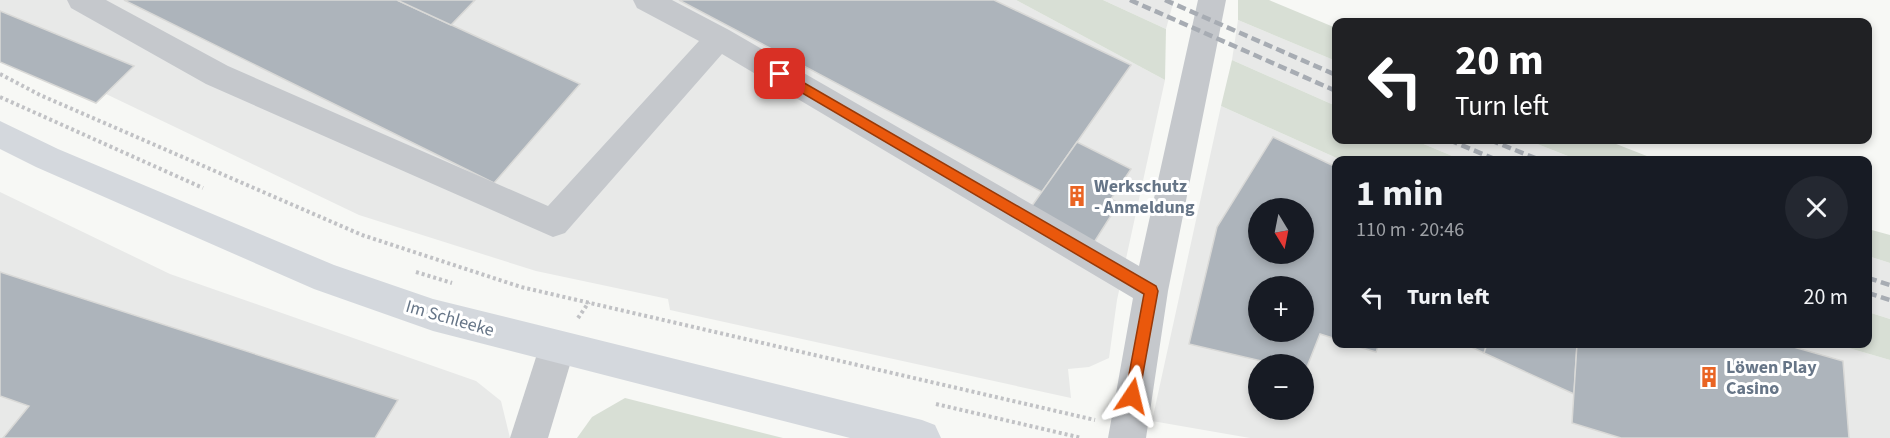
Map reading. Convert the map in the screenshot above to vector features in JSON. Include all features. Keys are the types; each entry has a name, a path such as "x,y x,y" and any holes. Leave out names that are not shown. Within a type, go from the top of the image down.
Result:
{"main road":[{"name":"Im Schleeke","path":"0,134 47,158 326,278 433,315 562,331 922,438"}],"street":[{"path":"81,0 217,75 553,223 719,38"},
{"path":"647,0 719,38 1151,291"},
{"path":"1127,433 1151,291 1212,0"},
{"path":"529,438 562,331"}],"path":[{"path":"0,74 40,95 362,235 521,287 1127,433"},
{"path":"0,97 207,190"},
{"path":"410,270 455,284"},
{"path":"562,331 590,320"},
{"path":"929,403 1082,438"}],"shaded area":[{"path":"0,0 1016,0 1165,80 1117,300 1109,358 1089,367 1068,369 1071,398 670,310 668,299 536,271 359,215 106,94 96,103 0,62"},
{"path":"1016,0 1103,0 1166,29 1165,80"},
{"path":"1103,0 1174,0 1166,29"},
{"path":"1238,0 1269,0 1332,26 1332,59 1238,20"},
{"path":"1238,20 1332,59 1332,104 1232,60"},
{"path":"1232,60 1332,104 1332,144 1424,144 1452,156 1332,156 1221,106"},
{"path":"1221,106 1332,156 1332,348 1849,348 1890,360 1890,438 1250,438 1152,421"},
{"path":"1424,144 1537,144 1568,156 1452,156"},
{"path":"1537,144 1616,144 1647,156 1568,156"},
{"path":"0,192 170,274 476,381 501,401 510,438 0,438"},
{"path":"1872,230 1890,235 1890,263 1872,257"},
{"path":"1872,257 1890,263 1890,319 1872,313"},
{"path":"1872,313 1890,319 1890,360 1849,348 1872,348"},
{"path":"625,398 783,438 577,438 592,417"}],"building":[{"path":"124,0 397,0 580,84 494,183"},
{"path":"397,0 475,0 451,25"},
{"path":"679,0 994,0 1131,65 1042,192"},
{"path":"0,11 134,66 96,103 0,62"},
{"path":"1273,137 1332,165 1332,338 1320,334 1312,354 1248,354 1248,358 1189,344 1217,227"},
{"name":"Werkschutz - Anmeldung","path":"1077,142 1131,169 1111,199 1119,203 1093,244 1029,210"},
{"path":"0,272 398,400 375,438 3,438 29,406 0,396"},
{"path":"1362,348 1378,348 1376,352"},
{"path":"1473,348 1486,348 1484,353"},
{"path":"1486,348 1577,348 1574,394 1484,353"},
{"name":"Löwen Play Casino","path":"1577,348 1797,348 1843,361 1849,438 1621,438 1572,423"}],"railway":[{"path":"1130,0 1332,89"},
{"path":"1165,0 1332,73"},
{"path":"1459,144 1487,156"},
{"path":"1500,144 1530,156"},
{"path":"1872,279 1890,285"},
{"path":"1872,294 1890,300"}],"place":[{"name":"Werkschutz - Anmeldung","path":"1077,196"},
{"name":"Löwen Play Casino","path":"1709,377"}],"route":[{"path":"780,74 1151,291 1132,396"}]}
